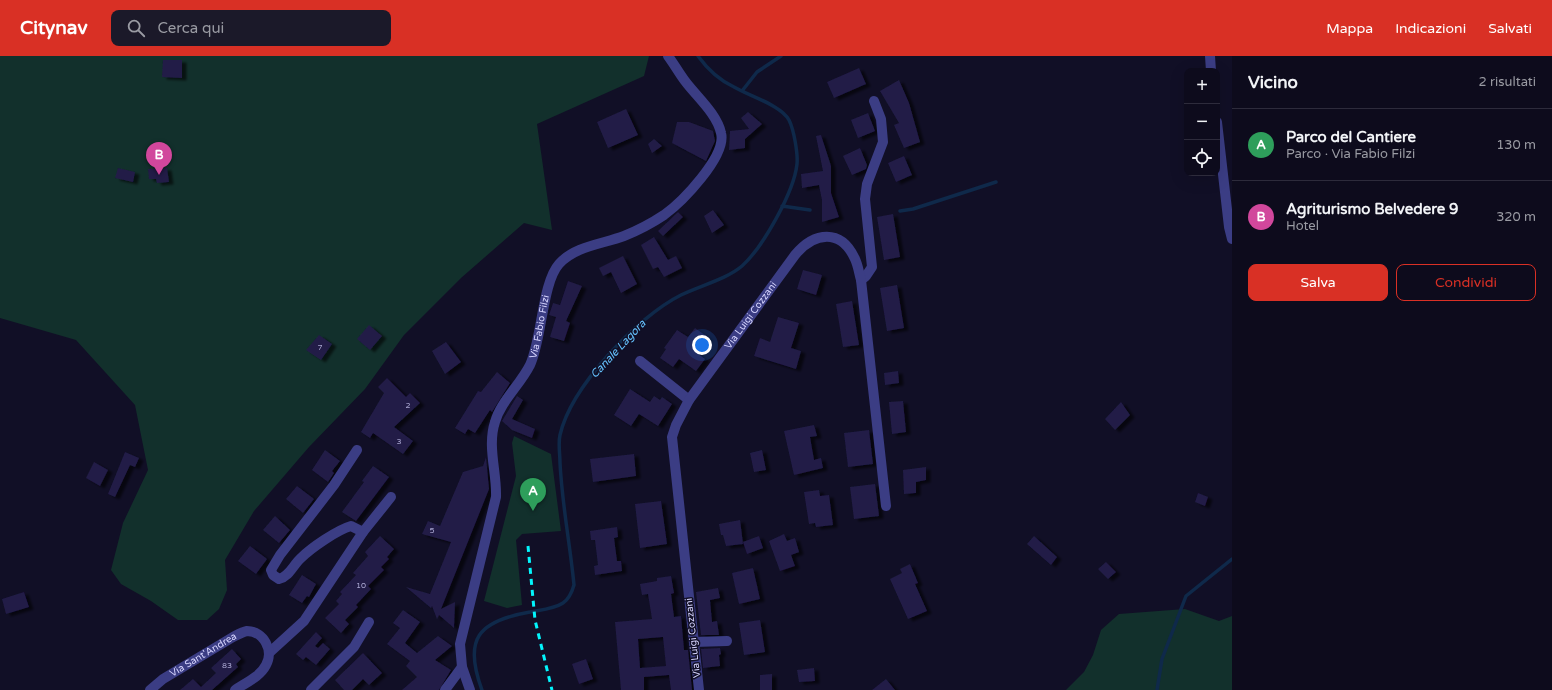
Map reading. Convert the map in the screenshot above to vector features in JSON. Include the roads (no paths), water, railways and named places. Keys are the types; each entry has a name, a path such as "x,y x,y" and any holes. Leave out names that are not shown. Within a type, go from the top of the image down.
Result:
{"street":[{"name":"Via Fabio Filzi","path":"470,690 462,667 460,644 496,497 497,484 492,446 494,422 530,365 542,321 551,277 559,264 572,252 642,229 666,214 709,168 720,149 722,140 716,120 668,56"},
{"path":"1210,56 1211,68"},
{"path":"861,280 866,276 872,267 865,199 867,184 883,142 881,119 874,101"},
{"path":"1219,140 1229,227 1232,239"},
{"name":"Via Luigi Cozzani","path":"699,690 672,444 676,425 690,400 804,244 814,238 824,236 833,237 844,244 856,260 861,280 886,506"},
{"path":"640,361 690,400"},
{"path":"357,450 334,485 280,555 271,570 273,575 279,579 285,577 301,558 340,529 351,526 363,532"},
{"path":"235,690 262,671 266,665 270,652 304,621 363,532 391,497"},
{"path":"311,690 354,647 369,622"},
{"name":"Via Sant'Andrea","path":"150,690 163,679 244,632 248,631 260,636 270,652"},
{"path":"694,642 727,640"},
{"path":"445,690 462,667"}],"waterway":[{"name":"Canale Lagora","path":"482,690 476,672 474,658 475,645 479,635 487,627 498,621 512,616 555,607 563,603 570,595 574,585 562,494 559,441 567,416 577,396 608,355 645,319 681,295 721,279 742,266 768,233 784,204 795,176 797,164 796,148 791,124 785,115 772,105 719,78 698,56"},
{"path":"742,91 757,72 781,56"},
{"path":"900,211 913,209 996,182"},
{"path":"782,206 810,210"},
{"path":"1157,690 1162,659 1186,596 1232,559"}],"railway":[{"path":"528,546 535,620 552,690"}],"place":[{"name":"Agriturismo Belvedere 9","path":"159,175"},
{"name":"Parco del Cantiere","path":"533,511"}]}
